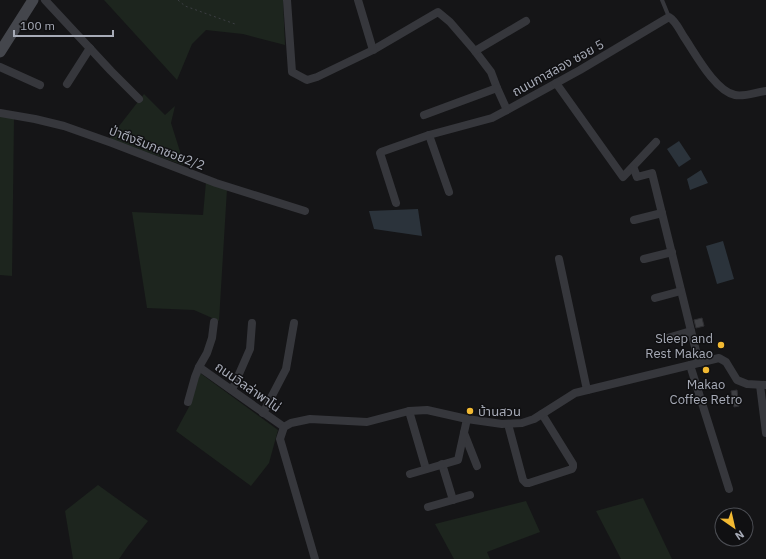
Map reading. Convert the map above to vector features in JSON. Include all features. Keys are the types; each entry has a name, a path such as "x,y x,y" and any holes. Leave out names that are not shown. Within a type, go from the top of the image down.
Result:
{"street":[{"path":"44,0 139,99"},
{"name":"ถนนกาสลอง ซอย 5","path":"286,0 292,72 307,80 317,77 373,50 438,12 450,22 491,72 507,110 580,70 669,17"},
{"path":"358,0 373,50"},
{"path":"0,52 30,1"},
{"path":"669,17 672,18 705,69 727,92 735,95 743,95 766,91"},
{"path":"475,51 526,21"},
{"path":"67,84 90,48"},
{"path":"0,67 40,85"},
{"path":"556,83 623,177 656,142"},
{"path":"424,115 497,88"},
{"path":"396,203 380,153 381,152 429,135 492,118 507,110"},
{"name":"ป่าตึงริมกกซอย2/2","path":"0,113 64,126 216,183 304,211"},
{"path":"429,135 448,192"},
{"path":"634,169 637,177 652,173 699,363"},
{"path":"634,220 662,213"},
{"path":"644,259 672,252"},
{"path":"559,259 587,390"},
{"path":"655,298 681,291"},
{"path":"188,402 199,367 207,353 212,338 214,322"},
{"path":"232,390 250,349 252,323"},
{"path":"263,413 286,369 294,323"},
{"path":"664,339 692,331"},
{"path":"315,559 280,439 284,427 291,422 310,419 367,422 409,412 427,410 467,419 502,424 522,423 534,419 575,392 719,358 726,362 737,380 747,384 763,385 766,432"},
{"path":"690,365 729,489"},
{"name":"ถนนวิลล่าพาโน่","path":"199,367 284,427"},
{"path":"409,412 426,469"},
{"path":"508,424 523,480 529,483 572,469 573,464 542,414"},
{"path":"410,474 458,460 467,419"},
{"path":"464,433 477,466"},
{"path":"442,464 453,500"},
{"path":"428,507 470,496"}],"lane":[{"path":"662,0 669,17"}],"path":[{"path":"178,0 185,6 235,24"}],"shaded area":[{"path":"104,0 283,0 285,45 243,34 206,30 192,44 177,80"},
{"path":"144,94 165,115 175,106 171,123 183,165 109,139"},
{"path":"0,116 14,118 12,276 0,275"},
{"path":"679,141 691,159 679,167 667,149"},
{"path":"701,170 708,183 690,190 687,179"},
{"path":"206,182 227,189 219,321 194,310 147,308 132,212 203,215"},
{"path":"418,209 422,236 374,229 369,211"},
{"path":"723,241 734,279 717,284 706,246"},
{"path":"200,373 278,430 269,463 251,486 176,431 190,405"},
{"path":"98,485 148,521 119,559 73,559 65,511"},
{"path":"643,498 672,559 621,559 596,511"},
{"path":"526,501 540,532 487,552 490,559 454,559 435,524"}],"building":[{"path":"702,318 704,326 696,328 694,320"},
{"path":"737,390 739,406 734,407 731,391"}],"place":[{"name":"Sleep and Rest Makao","path":"721,345"},
{"name":"Makao Coffee Retro","path":"706,370"},
{"name":"บ้านสวน","path":"470,411"}]}
